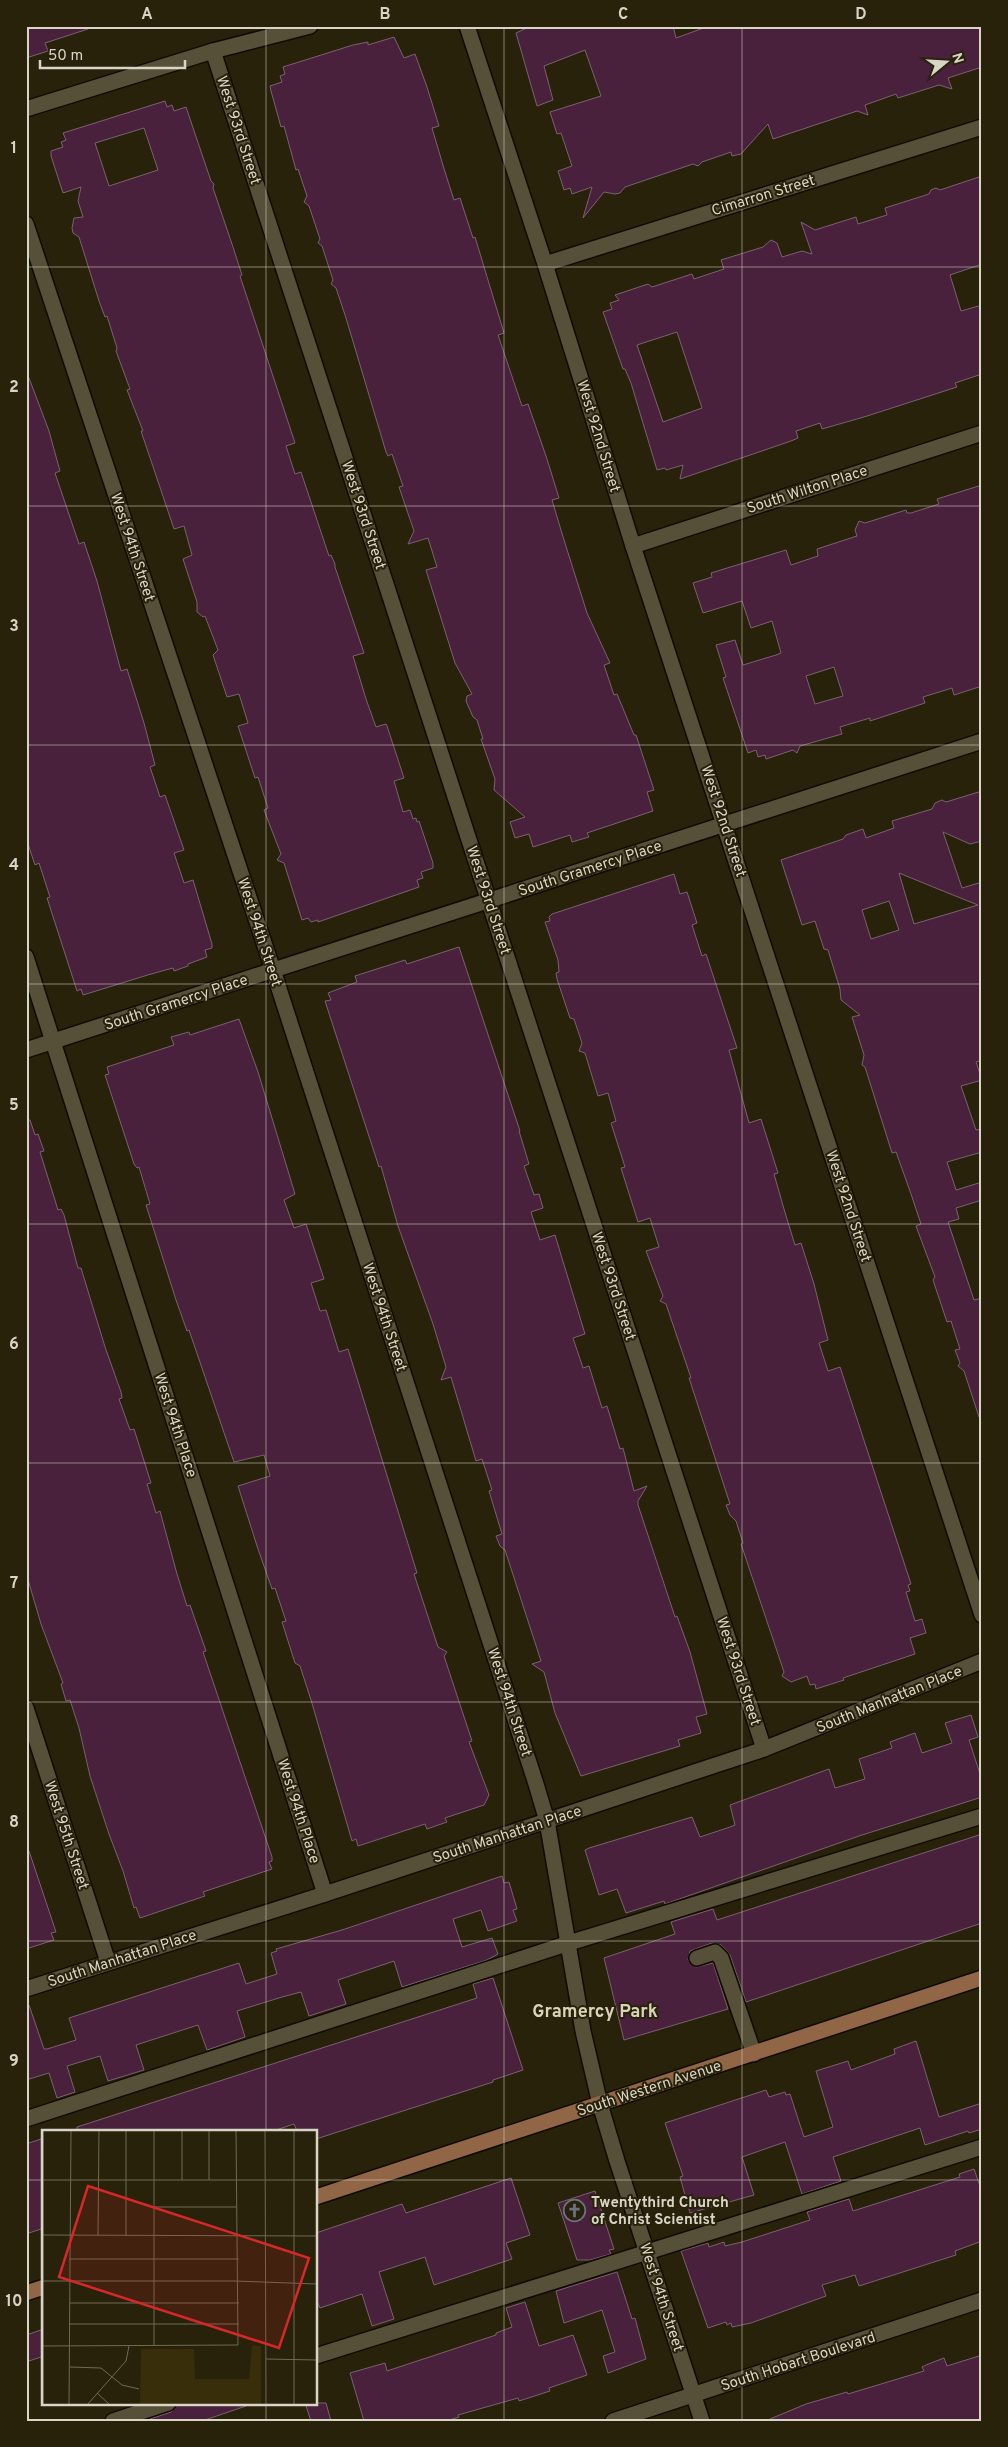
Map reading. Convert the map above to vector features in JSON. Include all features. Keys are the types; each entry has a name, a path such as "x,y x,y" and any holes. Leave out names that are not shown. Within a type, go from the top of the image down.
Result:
{"main road":[{"name":"South Western Avenue","path":"318,2196 982,1978"},
{"path":"26,2293 42,2288"}],"street":[{"path":"26,109 213,51 310,26"},
{"name":"West 92nd Street","path":"467,26 545,264 633,546 982,1615"},
{"name":"West 93rd Street","path":"213,51 764,1749"},
{"name":"Cimarron Street","path":"545,264 982,127"},
{"name":"West 94th Street","path":"26,224 273,970 547,1821 583,2031 600,2104 702,2421"},
{"name":"South Wilton Place","path":"633,546 982,433"},
{"name":"South Gramercy Place","path":"26,1050 982,741"},
{"name":"West 94th Place","path":"26,957 325,1894"},
{"name":"South Manhattan Place","path":"26,1989 325,1894 764,1749 982,1661"},
{"name":"West 95th Street","path":"26,1708 108,1962"},
{"path":"26,2119 569,1943 982,1816"},
{"path":"698,1958 715,1952 721,1958 754,2054"},
{"path":"318,2355 982,2147"},
{"name":"South Hobart Boulevard","path":"614,2421 982,2300"},
{"path":"113,2421 165,2404"}],"building":[{"path":"26,26 87,26 88,29 45,43 48,51 26,58"},
{"path":"531,26 673,26 676,38 709,26 982,26 982,67 948,78 952,89 939,85 898,98 896,94 865,105 868,115 857,111 773,139 768,124 741,154 732,156 731,152 702,162 698,166 693,164 625,187 620,193 604,192 583,218 592,187 572,194 570,188 564,190 558,171 572,166 561,133 557,134 550,112 601,96 585,50 544,66 553,100 537,106 516,33"},
{"path":"394,37 404,58 415,54 427,87 439,126 432,128 445,172 454,200 460,198 473,238 475,237 504,333 498,335 522,406 528,404 547,459 559,498 552,500 587,613 610,663 604,665 614,695 617,694 634,735 636,735 654,790 647,792 653,811 587,833 589,837 572,842 570,835 533,847 529,834 515,838 510,822 525,817 494,790 495,779 481,739 483,739 477,720 473,717 466,701 467,696 472,694 455,663 426,570 437,567 428,538 408,544 414,531 399,487 403,486 392,454 388,456 386,452 346,318 336,288 331,284 333,280 322,246 318,243 320,239 309,206 304,202 307,196 298,169 296,170 284,126 281,127 271,91 270,86 282,82 280,76 285,74 283,67 353,45 368,42 368,45"},
{"path":"165,101 167,107 172,105 174,111 186,107 211,181 214,184 213,188 242,275 240,276 295,443 286,446 295,474 301,472 329,556 331,555 335,564 364,653 353,656 366,699 376,727 386,724 387,726 404,778 394,781 403,812 410,810 413,819 416,818 417,822 419,821 433,863 433,868 421,872 423,878 417,880 419,887 318,922 318,920 311,922 308,918 302,920 284,863 277,860 281,854 264,810 268,808 258,777 255,778 238,726 248,723 239,694 227,697 213,655 218,650 205,616 203,617 197,612 197,602 183,559 192,555 184,526 174,529 141,431 143,431 127,390 130,389 116,351 117,348 107,316 105,317 99,301 79,237 73,233 74,218 83,217 78,201 81,187 63,193 51,156 51,151 63,147 61,142 66,140 63,133","holes":["144,128 158,170 109,186 95,143"]},
{"path":"982,176 982,264 950,275 961,311 982,305 982,374 955,383 957,387 864,417 822,429 820,423 796,431 798,438 791,441 680,479 683,465 666,470 665,468 657,470 631,383 625,369 623,369 603,312 612,309 610,303 619,300 615,295 648,284 652,287 692,274 694,279 724,269 721,260 763,247 771,240 777,243 782,257 802,251 812,254 801,222 815,230 856,217 858,224 887,215 885,208 929,194 931,190 936,188 940,190","holes":["677,332 702,408 663,422 637,345"]},
{"path":"26,378 29,378 49,431 60,471 55,473 79,544 84,542 97,581 121,671 127,669 155,765 150,767 160,797 165,795 184,850 174,853 184,883 193,880 212,944 212,948 205,950 207,957 188,964 188,966 174,971 173,968 151,974 83,995 81,989 77,991 47,898 50,897 39,863 35,865 26,838"},
{"path":"982,485 982,686 954,695 952,688 923,697 925,703 870,721 870,718 840,727 842,734 800,746 797,753 793,750 766,759 765,755 758,757 756,750 748,753 723,678 726,677 716,645 735,640 743,665 781,653 772,621 751,628 742,601 703,613 693,583 712,577 711,573 786,550 791,565 818,556 817,549 857,536 855,530 859,521 865,523 906,510 907,513 911,513 939,504 937,499","holes":["834,667 843,696 815,704 806,676"]},
{"path":"982,791 982,841 970,844 943,832 962,888 982,882 982,1060 976,1062 982,1080 961,1086 976,1130 982,1129 982,1152 947,1162 956,1190 982,1182 982,1200 956,1208 959,1219 948,1222 974,1300 982,1298 982,1416 979,1417 964,1371 958,1366 960,1363 955,1350 960,1349 951,1321 947,1322 933,1280 935,1277 916,1226 921,1224 896,1152 892,1153 865,1067 862,1065 864,1055 852,1017 860,1015 841,1000 840,989 828,950 824,949 815,921 802,925 781,860 843,839 846,835 863,829 866,838 894,828 892,821 932,809 935,803 942,800 946,802","holes":["899,873 948,893 978,905 914,924","889,901 899,930 871,939 862,910"]},
{"path":"674,874 680,894 687,892 697,923 692,925 702,956 706,954 737,1048 729,1050 749,1123 761,1119 778,1173 774,1174 795,1245 801,1243 814,1284 828,1340 819,1343 828,1371 840,1367 911,1584 908,1585 910,1591 906,1592 915,1621 922,1619 926,1633 910,1638 915,1654 816,1689 815,1684 810,1685 807,1676 791,1682 782,1676 784,1672 741,1544 743,1543 736,1521 730,1515 726,1505 730,1504 689,1378 691,1378 666,1304 660,1301 663,1296 646,1251 659,1247 650,1218 638,1222 621,1168 625,1167 611,1123 616,1121 608,1093 598,1096 585,1053 579,1051 582,1043 574,1019 570,1018 557,979 556,973 559,972 558,960 545,922 550,921 549,917 552,914"},
{"path":"459,947 520,1131 529,1164 524,1166 534,1195 539,1194 543,1208 531,1212 540,1240 555,1235 585,1334 573,1338 583,1368 589,1366 602,1408 607,1406 620,1449 623,1448 634,1491 647,1486 638,1501 638,1505 675,1617 677,1616 690,1652 707,1714 696,1717 701,1733 678,1740 680,1746 581,1776 555,1713 544,1672 532,1664 541,1661 505,1550 500,1546 496,1536 502,1534 489,1491 492,1490 482,1459 476,1461 451,1377 441,1380 446,1367 433,1324 398,1226 381,1166 379,1167 325,1001 331,1000 328,993 357,982 355,976 405,960 407,964"},
{"path":"239,1019 258,1072 295,1194 284,1200 294,1228 306,1224 324,1279 311,1283 320,1311 326,1310 339,1352 348,1349 417,1573 414,1574 438,1647 447,1652 444,1656 472,1741 469,1742 489,1795 484,1805 445,1818 447,1822 427,1829 425,1824 358,1846 356,1839 352,1841 311,1700 300,1666 295,1663 282,1622 286,1621 275,1588 272,1589 238,1486 270,1476 264,1455 234,1462 189,1330 187,1331 176,1300 146,1205 150,1204 139,1167 137,1168 134,1164 105,1075 109,1074 107,1067 174,1045 171,1037 189,1032 190,1035"},
{"path":"26,1120 30,1120 35,1135 38,1134 44,1151 40,1152 58,1210 61,1209 64,1215 78,1268 81,1268 121,1392 122,1398 119,1399 130,1430 134,1429 151,1483 147,1484 156,1513 160,1511 187,1606 190,1605 206,1651 203,1652 272,1857 272,1861 269,1862 272,1869 203,1892 205,1896 140,1918 136,1907 134,1908 109,1834 90,1776 79,1728 70,1700 66,1701 61,1684 63,1683 41,1624 26,1573"},
{"path":"971,1715 978,1737 969,1740 982,1780 982,1797 859,1836 665,1904 664,1901 626,1913 617,1889 599,1895 585,1850 589,1848 692,1817 700,1837 730,1827 735,1825 730,1805 829,1769 835,1788 865,1779 859,1759 892,1748 890,1742 915,1733 922,1753 952,1743 945,1723"},
{"path":"982,1834 982,1923 746,2002 730,1955 721,1945 712,1943 690,1951 688,1960 696,1967 713,1963 728,2009 624,2040 604,1958 675,1934 671,1922 713,1909 717,1920"},
{"path":"26,1851 29,1851 56,1932 51,1933 54,1940 26,1949"},
{"path":"502,1876 504,1883 509,1882 517,1909 513,1910 517,1921 488,1931 481,1910 453,1919 462,1947 492,1938 498,1954 487,1960 402,1987 394,1961 338,1980 346,2004 309,2016 301,1992 237,2011 245,2037 207,2050 198,2025 136,2045 144,2070 108,2081 100,2056 67,2066 75,2092 57,2098 49,2073 26,2080 26,2006 29,2005 44,2049 47,2049 76,2040 69,2018 239,1963 246,1984 277,1974 271,1953 277,1951 276,1949 342,1930"},
{"path":"493,1978 523,2070 493,2080 493,2082 318,2138 318,2130 297,2130 294,2124 276,2130 77,2130 77,2127 477,1998 473,1984"},
{"path":"916,2041 939,2117 982,2103 982,2129 969,2133 968,2131 925,2145 920,2128 833,2157 841,2181 802,2194 785,2142 742,2157 754,2195 690,2213 680,2177 683,2176 665,2123 766,2090 769,2097 785,2092 786,2095 790,2094 804,2137 833,2127 816,2071 848,2061 851,2070 895,2054 894,2049"},
{"path":"42,2139 42,2229 26,2234 26,2144"},
{"path":"974,2169 982,2192 982,2241 955,2251 956,2255 859,2286 855,2275 822,2285 826,2296 751,2323 732,2327 731,2323 727,2325 726,2322 708,2328 681,2251 708,2243 709,2247 724,2242 725,2246 742,2242 810,2220 807,2212 849,2199 853,2211 960,2177 959,2174"},
{"path":"511,2178 530,2235 506,2243 512,2259 434,2285 425,2257 379,2272 394,2319 372,2326 362,2294 320,2308 318,2304 318,2232 402,2204 406,2213"},
{"path":"595,2191 614,2249 609,2250 611,2254 590,2260 577,2260 558,2203"},
{"path":"617,2272 632,2319 635,2318 646,2359 608,2373 603,2356 615,2352 602,2310 564,2323 556,2291"},
{"path":"525,2302 539,2346 573,2335 587,2375 549,2388 550,2391 519,2401 518,2398 458,2415 459,2417 446,2421 364,2421 350,2373 385,2363 387,2371 496,2335 496,2333 512,2327 506,2308"},
{"path":"42,2330 42,2357 26,2362 26,2335"},
{"path":"982,2355 982,2421 770,2421 770,2419 806,2404 847,2392 848,2394 924,2371 922,2367 944,2358 947,2366"},
{"path":"326,2403 331,2421 311,2421 305,2404"},
{"path":"176,2404 245,2404 246,2406 202,2421 150,2421 150,2419 171,2412"}],"place":[{"name":"Twentythird Church of Christ Scientist","path":"575,2211"}],"district":[{"name":"Gramercy Park","path":"595,2011"}]}
